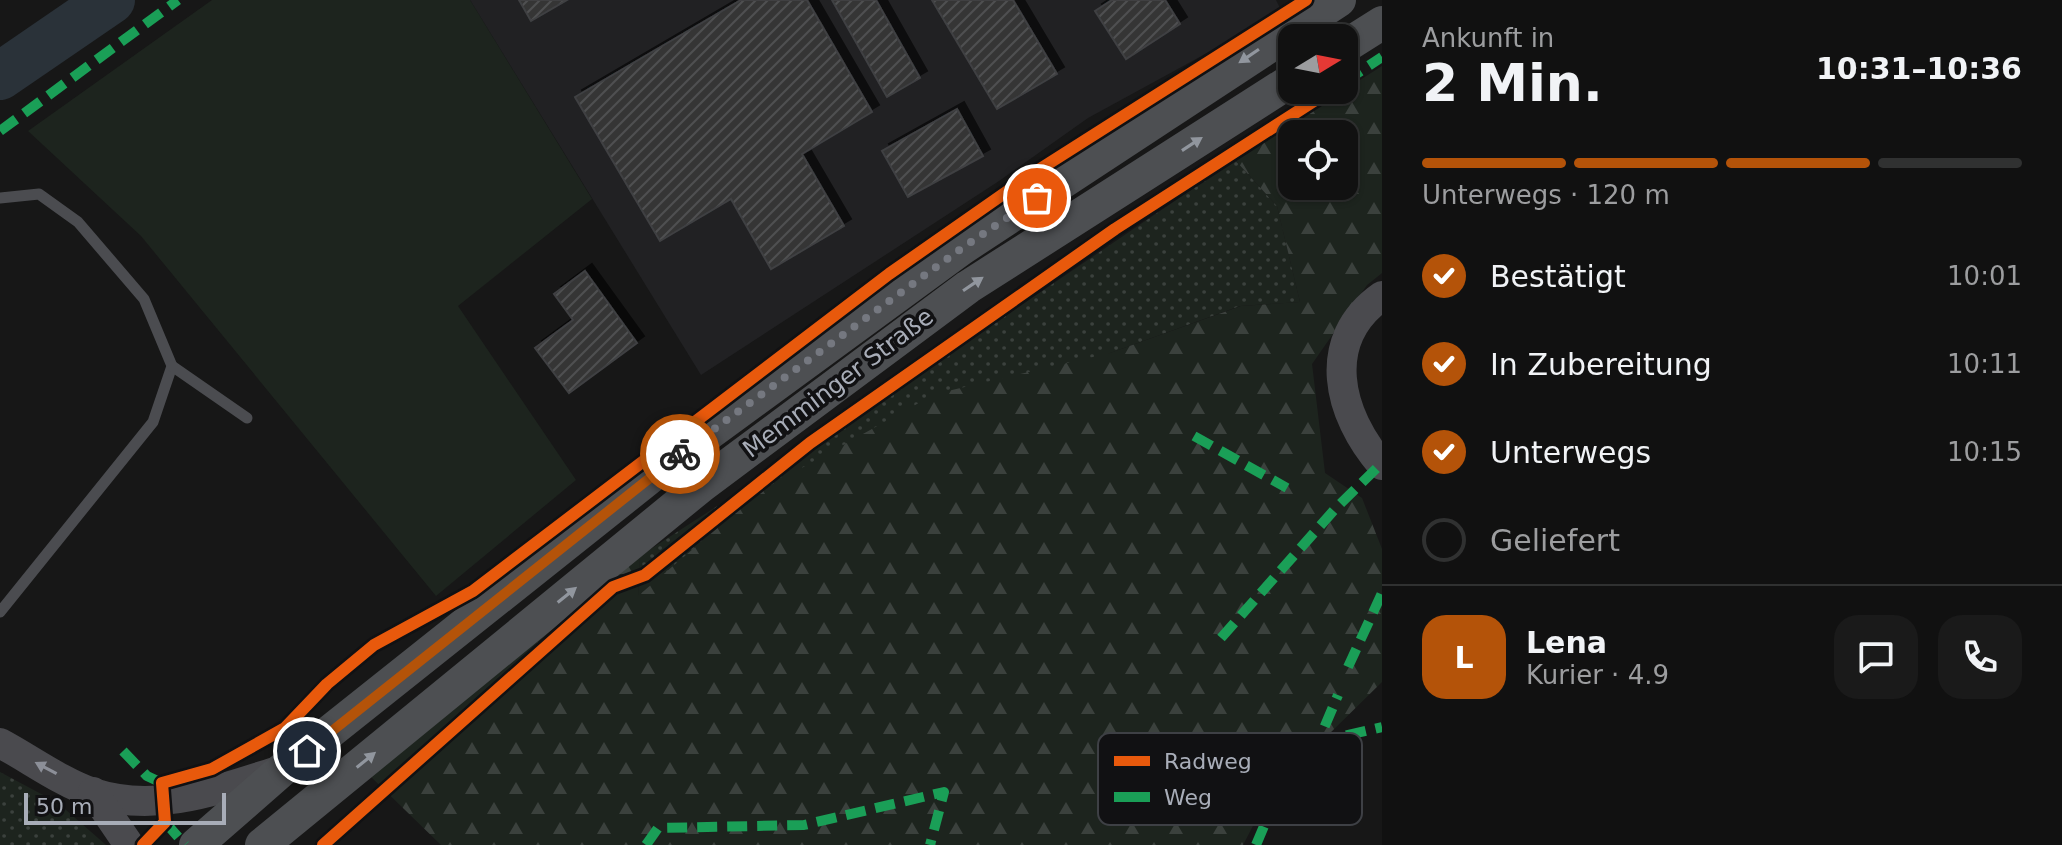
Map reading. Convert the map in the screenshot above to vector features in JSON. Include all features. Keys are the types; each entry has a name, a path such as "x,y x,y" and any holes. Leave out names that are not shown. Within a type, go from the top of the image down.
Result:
{"main road":[{"name":"Memminger Straße","path":"196,845 283,769 660,469 962,248 1339,0"},
{"path":"1358,38 1382,23"},
{"name":"Memminger Straße","path":"262,845 702,485 968,287 1278,89"},
{"path":"1382,296 1364,309 1345,343 1340,388 1356,431 1382,465"},
{"path":"0,743 93,792 164,801 214,791 283,769"},
{"path":"93,792 129,845"}],"lane":[{"path":"0,198 39,194 78,222 144,299 172,366 247,418"},
{"path":"0,612 153,422 172,366"}],"shaded area":[{"path":"470,0 1276,0 1282,12 1088,118 999,181 701,375"}],"green space":[{"path":"212,0 470,0 592,199 458,306 576,480 436,596 141,236 28,131"},
{"path":"1382,66 1382,273 1367,285 1312,364 1325,473 1362,498 1382,549 1382,682 1330,733 1098,733 1098,825 1253,825 1243,845 441,845 367,773 640,556 638,596 762,490 935,394 1110,353 1241,306 1300,302 1277,206 1235,160 1278,133 1278,200 1358,200 1358,120 1298,120 1323,104 1358,104 1358,81"},
{"path":"1235,160 1277,206 1300,302 1240,306 1110,353 638,597 640,556 901,387"},
{"path":"0,772 58,803 106,845 0,845"}],"building":[{"path":"519,0 567,0 531,21"},
{"path":"741,0 807,0 872,112 802,154 844,226 771,269 731,199 660,241 575,97"},
{"path":"832,0 876,0 920,78 887,97"},
{"path":"932,0 1013,0 1057,74 997,109"},
{"path":"1112,0 1165,0 1180,24 1126,59 1095,11"},
{"path":"957,109 983,156 908,197 882,151"},
{"path":"585,271 637,343 569,393 535,348 573,320 554,294"}],"waterway":[{"path":"0,76 111,0"}],"marked path":[{"path":"0,131 178,0"},
{"path":"1358,73 1382,57"},
{"path":"1194,436 1287,488"},
{"path":"1221,638 1335,509 1381,464"},
{"path":"1348,667 1382,593"},
{"path":"1322,733 1338,695"},
{"path":"1356,733 1382,727"},
{"path":"123,751 147,776 162,783"},
{"path":"646,845 658,828 804,825 944,792 930,845"},
{"path":"165,822 185,845"},
{"path":"1256,845 1264,825"}],"cycle path":[{"path":"143,845 165,822 162,783 212,769 285,728 327,684 374,645 473,591 889,274 1029,176 1306,0"},
{"path":"323,845 613,587 645,575 810,443 1115,229 1309,104"}],"way so far":[{"path":"680,454 962,248 1037,198"}],"route":[{"path":"307,751 680,454"}]}
